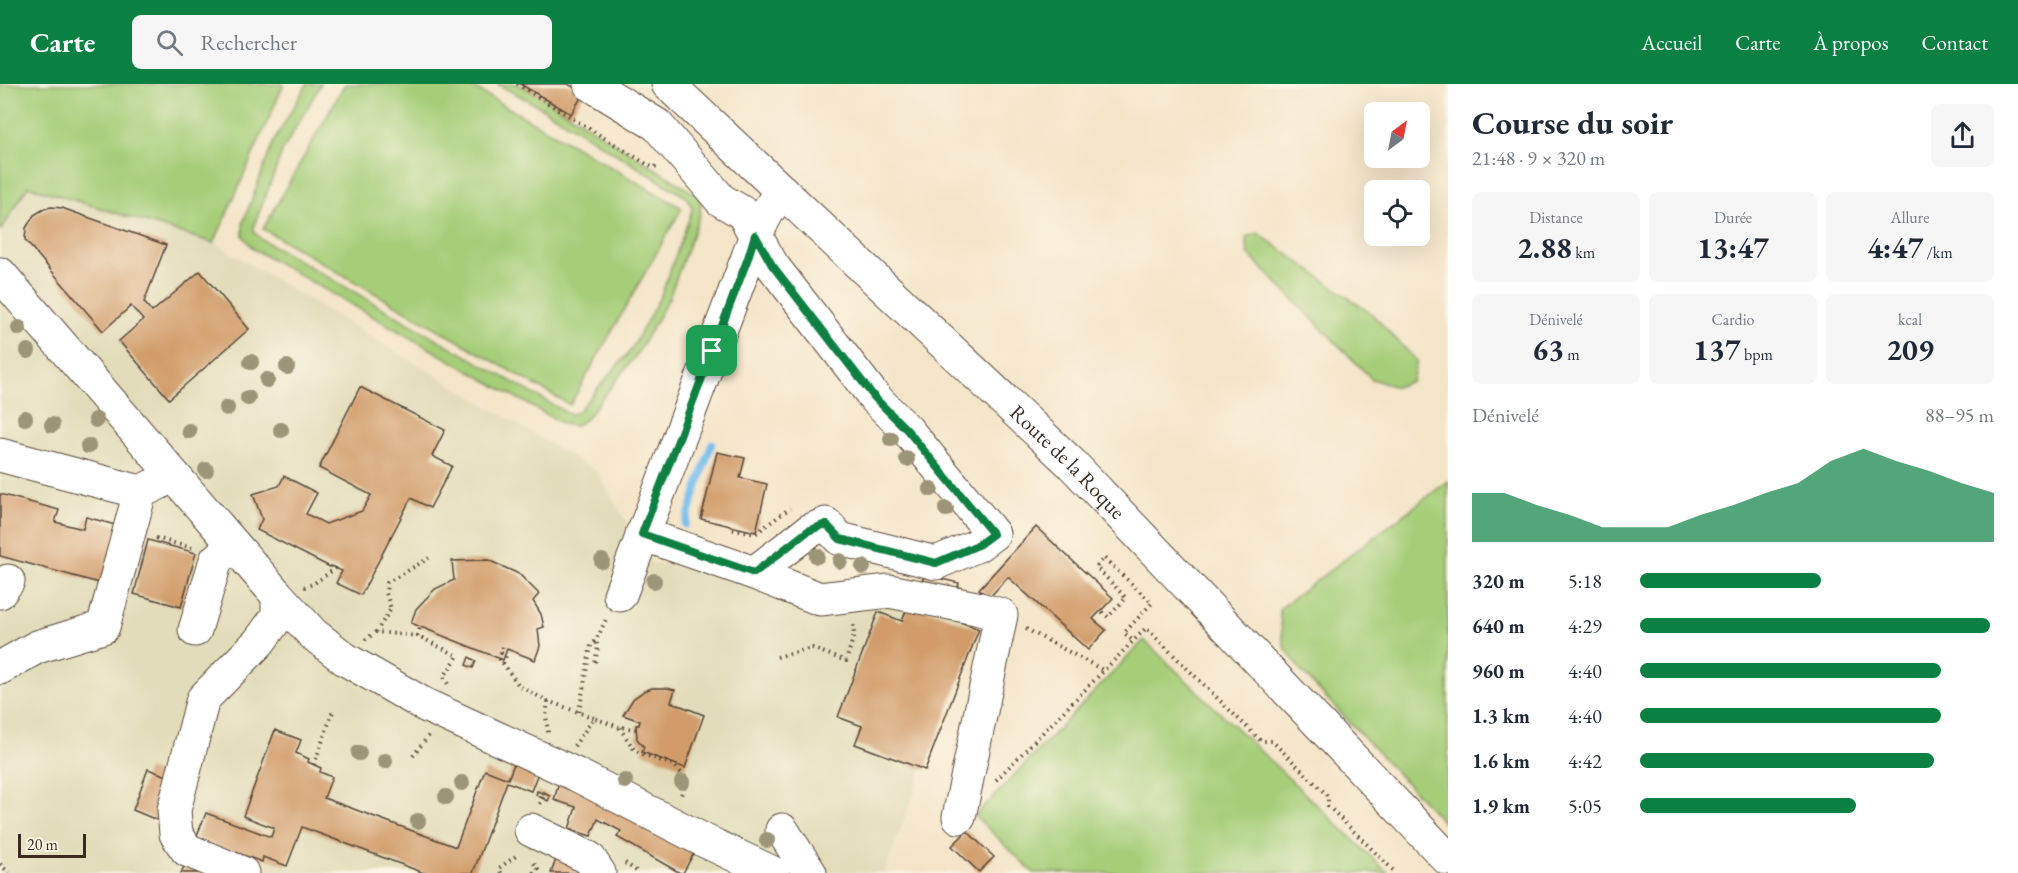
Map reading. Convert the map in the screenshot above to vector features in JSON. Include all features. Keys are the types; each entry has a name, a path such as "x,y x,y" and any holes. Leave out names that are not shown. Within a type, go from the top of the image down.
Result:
{"street":[{"path":"590,84 657,125 721,200 743,213 772,265 875,398 907,430 993,534 978,545 936,563 840,539 826,524 808,531 754,573"},
{"name":"Route de la Roque","path":"668,84 1072,464 1448,859"},
{"path":"625,580 755,235 782,191"},
{"path":"0,274 278,596 313,634 345,659 424,705 577,775 773,873"},
{"path":"0,454 140,492 175,475"},
{"path":"0,668 37,647 102,627 140,492"},
{"path":"642,534 820,599 889,591 1001,615 959,817"},
{"path":"195,630 216,560 233,545"},
{"path":"242,873 187,850 176,834 174,810 203,699 259,642 278,616 278,596"},
{"path":"782,830 810,873"},
{"path":"528,840 589,858 598,873"}],"path":[{"path":"517,84 654,168 662,162"},
{"path":"731,526 730,528 755,534 790,508"},
{"path":"146,536 196,549"},
{"path":"345,659 358,645 376,632 391,609 386,593 387,583 429,558"},
{"path":"1102,612 1108,617 1126,598 1096,567 1104,558 1152,603 1124,633 1133,641"},
{"path":"278,596 313,584 336,568"},
{"path":"777,657 812,648 846,661 854,635 850,596"},
{"path":"1001,615 1103,670"},
{"path":"579,712 591,645 596,641 603,626"},
{"path":"418,636 420,627"},
{"path":"991,784 1146,628 1262,741 1272,741 1328,796 1328,807 1396,873"},
{"path":"376,632 418,636 458,656"},
{"path":"595,662 598,647 596,641"},
{"path":"502,647 501,653 506,656 503,663 520,687 548,701 594,718 619,727 636,729"},
{"path":"548,701 546,716 548,727"},
{"path":"314,765 333,711"},
{"path":"580,738 594,718"},
{"path":"619,727 634,751 673,765 685,777 684,788 667,821"},
{"path":"413,756 434,729"},
{"path":"501,873 499,868 528,840"},
{"path":"0,864 9,873"},
{"path":"633,868 639,873"}],"shaded area":[{"path":"28,186 214,243 596,471 651,563 908,589 979,619 884,873 0,873 0,229 2,230"}],"green space":[{"path":"0,84 284,84 214,243 28,186 1,230"},
{"path":"307,84 321,84 283,150 254,226 254,232 261,239 567,413 573,414 579,410 631,350 662,293 692,207 686,197 537,105 497,84 517,84 542,97 694,193 701,202 700,214 669,298 637,354 585,420 575,426 563,424 253,249 243,236 243,223 273,143"},
{"path":"345,84 467,84 682,208 570,405 263,229"},
{"path":"1258,233 1373,315 1417,361 1412,381 1396,387 1372,379 1248,254 1246,237"},
{"path":"1448,481 1448,827 1301,671 1284,646 1279,609"},
{"path":"1144,640 1388,873 1034,873 975,816"}],"building":[{"path":"520,84 568,84 584,93 571,114"},
{"path":"51,207 62,208 166,245 144,302 152,312 200,271 249,329 169,399 119,341 143,320 131,306 103,331 25,240 26,228 34,215"},
{"path":"360,387 445,430 432,456 452,466 430,508 411,498 361,595 336,583 342,571 257,530 262,519 253,494 279,486 284,476 317,493 306,514 326,524 362,511 371,495 319,468"},
{"path":"717,452 745,458 740,478 767,484 756,532 701,519"},
{"path":"0,494 59,510 55,522 83,529 86,517 119,526 103,584 0,556"},
{"path":"1036,527 1113,598 1093,619 1106,630 1088,650 1008,577 989,598 979,589"},
{"path":"148,540 196,553 181,607 134,594"},
{"path":"488,560 519,574 539,594 533,601 541,614 544,627 538,629 540,646 535,660 507,649 503,660 411,623 416,609 435,589 454,580 452,561"},
{"path":"924,575 959,583 956,597 920,589"},
{"path":"909,603 979,629 925,770 855,744 862,726 838,717 878,612 902,621"},
{"path":"469,657 476,661 473,668 466,665"},
{"path":"652,688 675,690 671,702 704,715 685,768 642,752 644,747 637,739 636,725 639,725 640,721 623,715 633,699"},
{"path":"275,730 301,740 296,753 321,768 320,772 332,777 324,798 456,847 485,770 508,779 514,764 538,773 531,791 507,782 473,873 424,873 302,827 287,866 263,857 262,862 196,838 206,813 271,837 274,828 243,816"},
{"path":"148,769 175,779 159,821 133,810"},
{"path":"562,782 695,851 683,873 617,837 621,831 598,819 591,836 569,829 576,807 554,800 558,786"},
{"path":"537,791 550,796 548,801 536,795"},
{"path":"967,831 994,857 979,872 952,846"},
{"path":"558,854 581,863 577,873 551,873"},
{"path":"187,860 210,873 181,873"}],"waterway":[{"path":"685,525 712,443"}],"route":[{"path":"755,235 772,265 875,398 907,430 993,534 982,543 936,563 840,539 826,524 808,531 754,573 642,534 712,351 755,235"}]}
